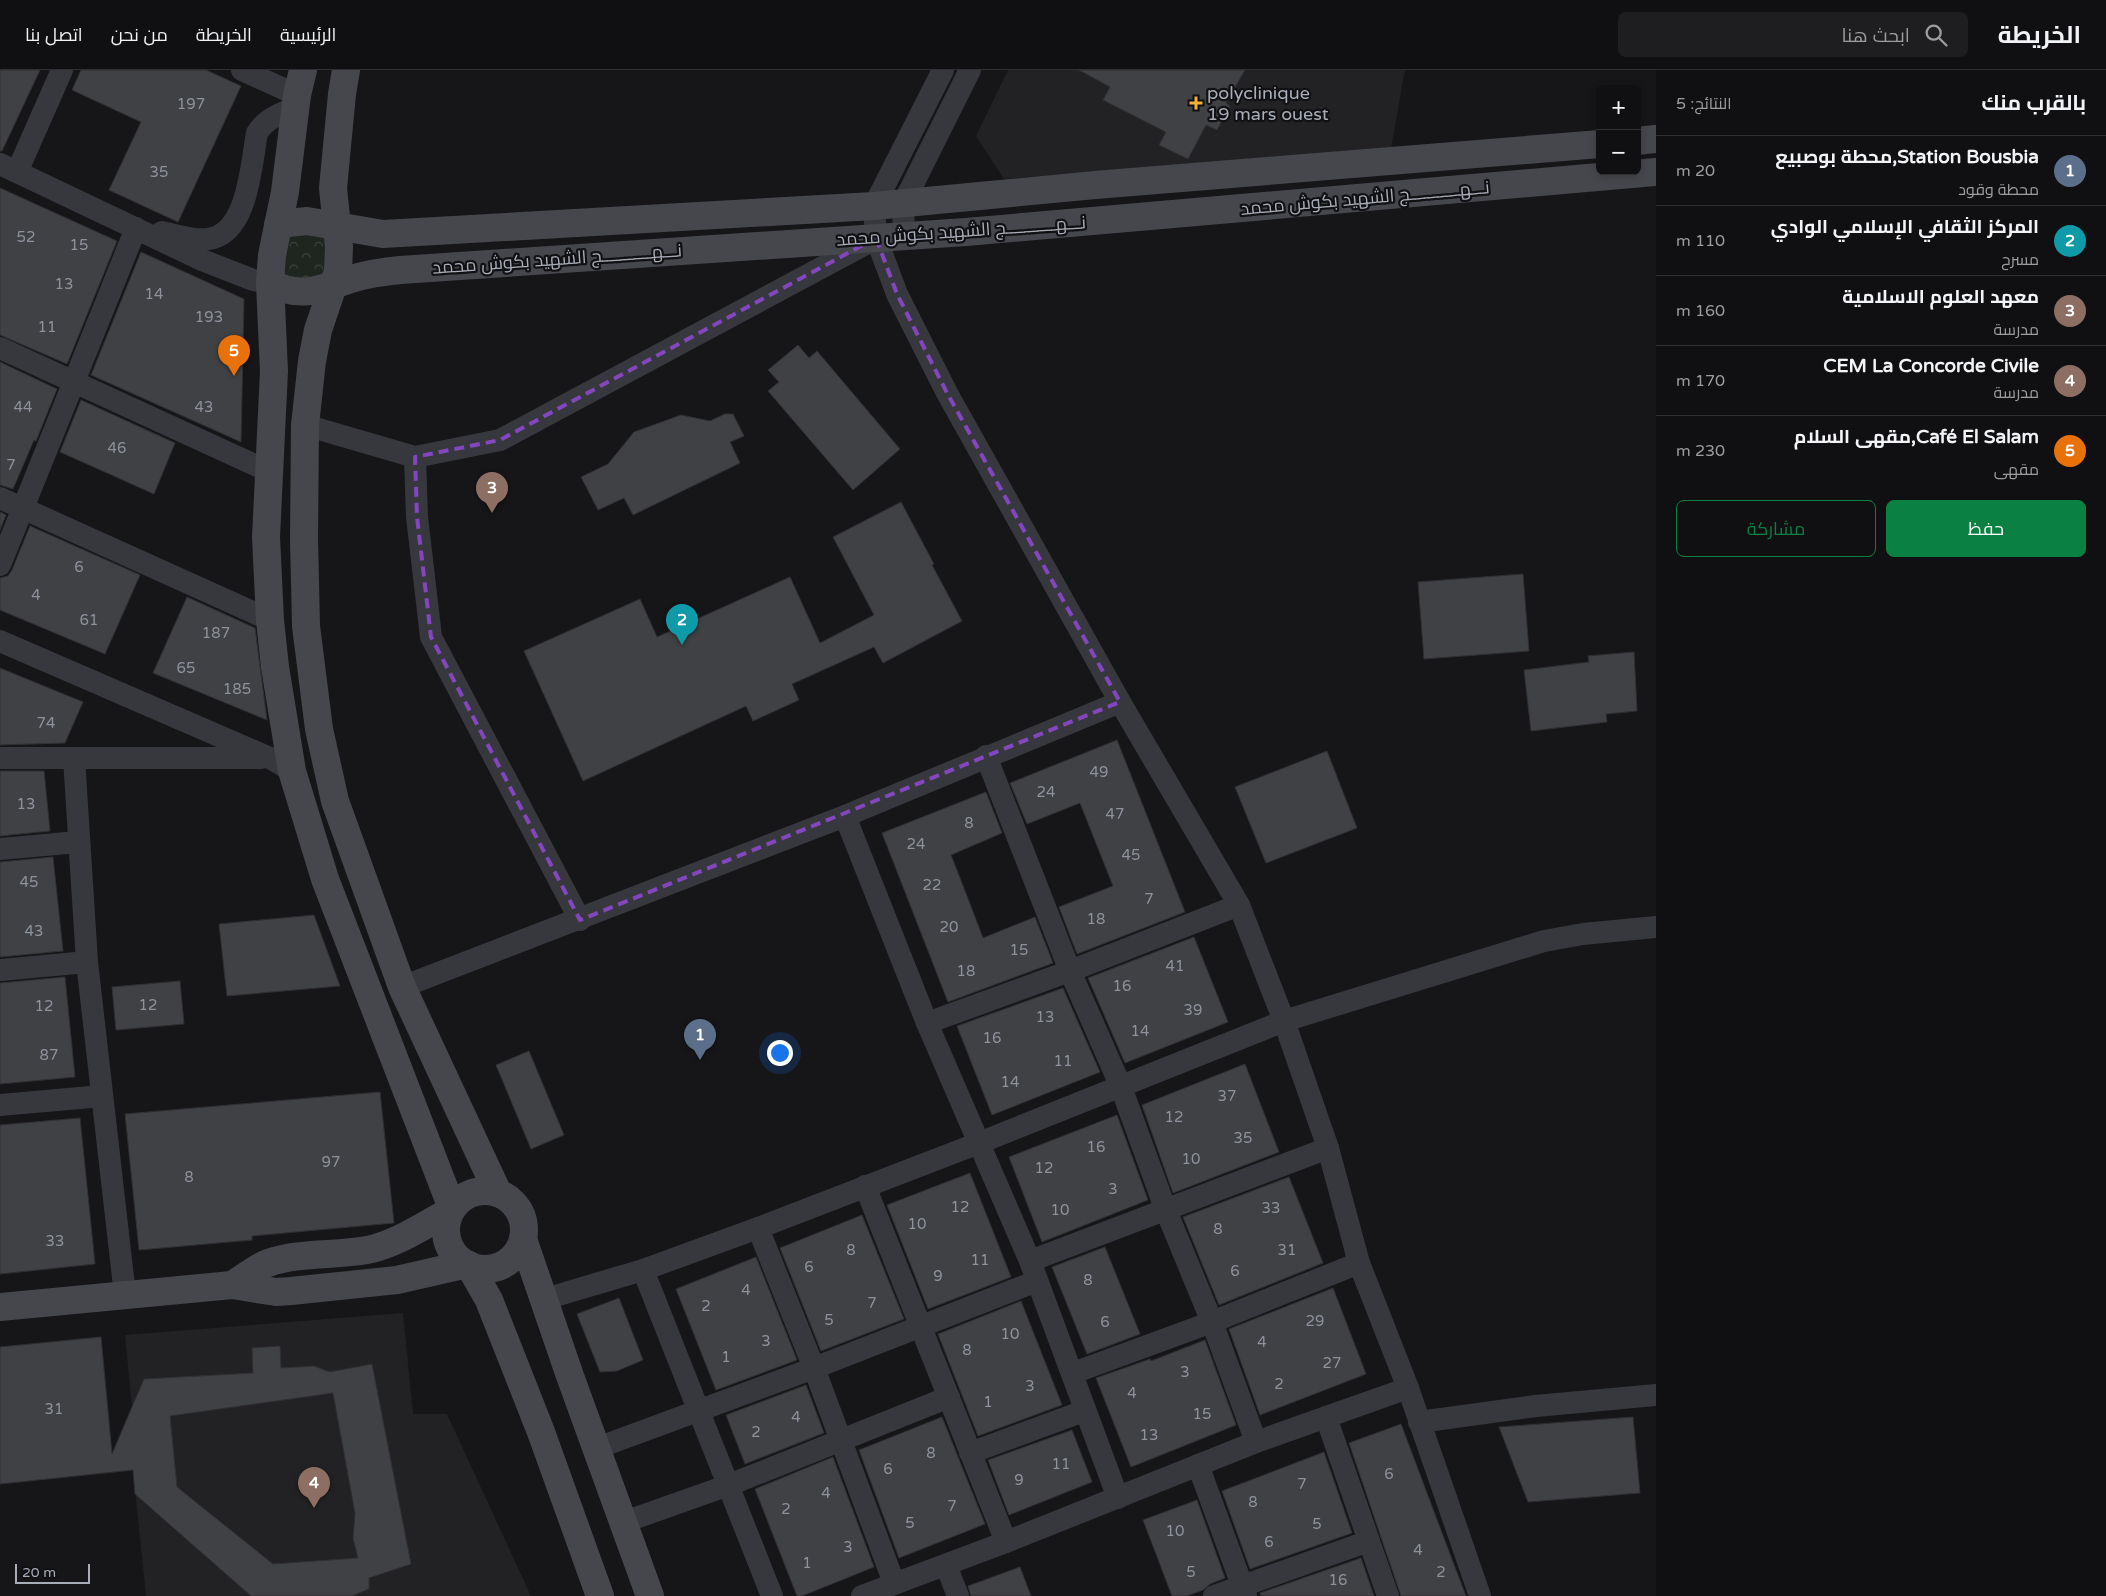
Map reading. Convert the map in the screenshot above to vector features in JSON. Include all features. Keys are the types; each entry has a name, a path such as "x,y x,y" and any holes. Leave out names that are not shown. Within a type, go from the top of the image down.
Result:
{"street":[{"path":"62,70 8,168 202,260 253,280 270,284"},
{"path":"242,70 299,90"},
{"path":"346,70 334,169 334,208 339,259 318,330 312,360 305,425 304,539 306,626 319,729 335,801 402,988 498,1193"},
{"path":"943,70 874,206 876,238 897,294 946,393 1120,702 1239,905 1284,1021 1328,1148 1359,1263 1408,1388 1480,1596"},
{"path":"904,237 903,204 970,70"},
{"path":"136,228 207,239 222,236 243,208 257,133 262,125 299,90"},
{"path":"299,90 285,192 272,255 270,284 274,371 266,538 281,764 451,1210 446,1222 448,1241 457,1257 468,1265 492,1268 502,1265 512,1258 519,1250 524,1239"},
{"path":"1641,140 1656,139"},
{"name":"نـــهـــــــــــج الشهيد بكوش محمد","path":"278,224 307,221 383,234 874,206 1105,184 1596,144"},
{"name":"نـــهـــــــــــج الشهيد بكوش محمد","path":"270,284 284,291 310,292 363,276 415,269 904,237 1312,204 1656,172"},
{"path":"0,565 136,228"},
{"path":"305,425 415,457 500,440 876,238"},
{"path":"0,348 268,470"},
{"path":"415,457 417,517 431,637 580,920"},
{"path":"0,498 270,620"},
{"path":"0,641 281,764"},
{"path":"402,988 845,816 1120,702"},
{"path":"986,756 1070,971 1121,1087 1165,1208 1212,1322 1256,1442"},
{"path":"0,758 74,758 281,764"},
{"path":"74,758 87,962 125,1295"},
{"path":"845,816 927,1023 1033,1271 1073,1373 1084,1411 1118,1498"},
{"path":"0,849 78,842"},
{"path":"927,1023 1070,971 1239,905"},
{"path":"545,1299 643,1270 758,1228 979,1144 1284,1021 1544,940 1583,934 1656,928"},
{"path":"0,970 87,962"},
{"path":"0,1105 102,1096"},
{"path":"597,1448 920,1328 1165,1208 1328,1148"},
{"path":"865,1186 1006,1542"},
{"path":"232,1285 260,1267 284,1259 366,1250 384,1245 451,1210 467,1194 487,1190 508,1198 522,1216 524,1239 570,1376 650,1596"},
{"path":"758,1228 814,1368 894,1584"},
{"path":"1073,1373 1212,1322 1359,1263"},
{"path":"0,1306 232,1285 276,1292 291,1291 397,1280 468,1265"},
{"path":"468,1265 489,1300 534,1414 600,1596"},
{"path":"643,1270 772,1596"},
{"path":"862,1596 1006,1542 1256,1442 1408,1388"},
{"path":"1419,1422 1536,1406 1656,1395"},
{"path":"624,1522 729,1485 949,1397"},
{"path":"970,1453 1084,1411"},
{"path":"1326,1417 1388,1596"},
{"path":"1198,1465 1245,1591"},
{"path":"1214,1596 1245,1591 1369,1541"},
{"path":"946,1565 958,1596"}],"highlighted area":[{"path":"876,238 897,294 947,393 1120,702 580,920 431,637 417,517 415,457 500,440"}],"shaded area":[{"name":"polyclinique 19 mars ouest","path":"1008,70 1405,70 1391,148 1004,179 976,136"},
{"path":"403,1313 413,1414 447,1414 531,1596 146,1596 128,1420 132,1407 125,1335"}],"green space":[{"path":"295,232 323,235 330,242 327,277 295,283 282,272 287,237"}],"building":[{"path":"0,70 40,70 2,151 0,151"},
{"path":"81,70 206,70 241,86 178,222 109,190 141,122 72,90"},
{"path":"1079,70 1245,70 1226,103 1230,106 1217,130 1206,125 1188,159 1159,145 1166,132 1103,100 1110,87"},
{"path":"0,188 117,241 67,364 0,335"},
{"path":"141,252 244,299 241,442 91,375"},
{"path":"798,345 809,358 817,351 900,449 853,490 768,391 779,382 768,370"},
{"path":"0,362 57,389 36,441 34,440 13,489 0,485"},
{"path":"81,400 175,443 154,494 60,452"},
{"path":"725,414 733,414 744,436 730,442 740,463 633,515 624,498 598,510 581,477 608,464 634,432 681,415 710,421"},
{"path":"901,502 962,621 883,663 874,647 792,684 799,700 753,721 746,706 583,781 524,651 640,599 657,637 790,577 820,643 874,615 833,537"},
{"path":"0,512 6,515 0,530"},
{"path":"30,526 140,575 105,654 0,610 0,578 8,576 12,570"},
{"path":"1523,574 1529,651 1424,659 1418,582"},
{"path":"187,597 255,628 267,720 153,673"},
{"path":"1634,652 1637,711 1606,714 1607,722 1531,731 1524,670 1589,662 1588,656"},
{"path":"0,668 83,702 65,743 0,745"},
{"path":"1117,740 1185,912 1077,954 1059,907 1113,886 1080,803 1027,824 1010,783"},
{"path":"1327,751 1357,828 1266,863 1235,787"},
{"path":"0,771 44,771 50,831 0,836"},
{"path":"986,792 1002,833 951,855 983,938 1035,917 1053,963 948,1002 882,833"},
{"path":"53,857 63,951 0,957 0,862"},
{"path":"314,915 340,986 227,996 219,924"},
{"path":"1194,937 1228,1022 1125,1063 1088,978"},
{"path":"65,977 75,1077 0,1084 0,983"},
{"path":"180,981 184,1024 116,1030 112,987"},
{"path":"1063,988 1100,1072 992,1115 957,1026"},
{"path":"529,1051 564,1135 531,1149 496,1065"},
{"path":"1245,1064 1279,1152 1173,1193 1142,1105"},
{"path":"380,1092 394,1223 252,1236 252,1240 139,1250 125,1114"},
{"path":"1117,1115 1148,1200 1042,1242 1009,1157"},
{"path":"80,1118 95,1264 0,1274 0,1125"},
{"path":"970,1173 1011,1277 928,1309 887,1205"},
{"path":"1289,1177 1323,1263 1219,1305 1183,1217"},
{"path":"862,1215 904,1319 821,1351 780,1248"},
{"path":"1105,1247 1140,1334 1087,1354 1052,1267"},
{"path":"756,1257 797,1360 716,1390 676,1289"},
{"path":"1333,1288 1366,1374 1260,1415 1229,1329"},
{"path":"619,1298 643,1360 617,1371 600,1372 577,1314"},
{"path":"1021,1301 1062,1405 978,1436 938,1334"},
{"path":"101,1337 112,1454 144,1379 253,1373 252,1348 280,1346 281,1368 314,1366 330,1372 372,1364 411,1564 369,1578 369,1589 352,1596 251,1596 135,1494 133,1470 0,1484 0,1347","holes":["333,1393 355,1513 353,1538 358,1558 273,1564 177,1487 170,1416"]},
{"path":"1205,1340 1236,1425 1131,1467 1096,1378 1150,1359 1151,1361"},
{"path":"806,1385 824,1433 745,1464 726,1415"},
{"path":"942,1417 985,1524 899,1558 859,1450"},
{"path":"1633,1417 1640,1493 1528,1502 1499,1427"},
{"path":"1401,1424 1466,1596 1401,1596 1349,1443"},
{"path":"1072,1430 1092,1482 1009,1515 988,1460"},
{"path":"1324,1452 1352,1533 1250,1569 1222,1491"},
{"path":"833,1457 874,1567 802,1596 797,1596 755,1489"},
{"path":"1197,1500 1225,1578 1187,1596 1172,1596 1143,1520"},
{"path":"1361,1558 1374,1596 1261,1596 1260,1593"},
{"path":"1020,1567 1031,1596 971,1596 968,1586"}],"place":[{"name":"polyclinique 19 mars ouest","path":"1196,103"},
{"name":"Café El Salam,مقهى السلام","path":"234,376"},
{"name":"معهد العلوم الاسلامية","path":"492,513"},
{"name":"المركز الثقافي الإسلامي الوادي","path":"682,645"},
{"name":"Station Bousbia,محطة بوصبيع","path":"700,1060"},
{"name":"CEM La Concorde Civile","path":"314,1508"}]}
